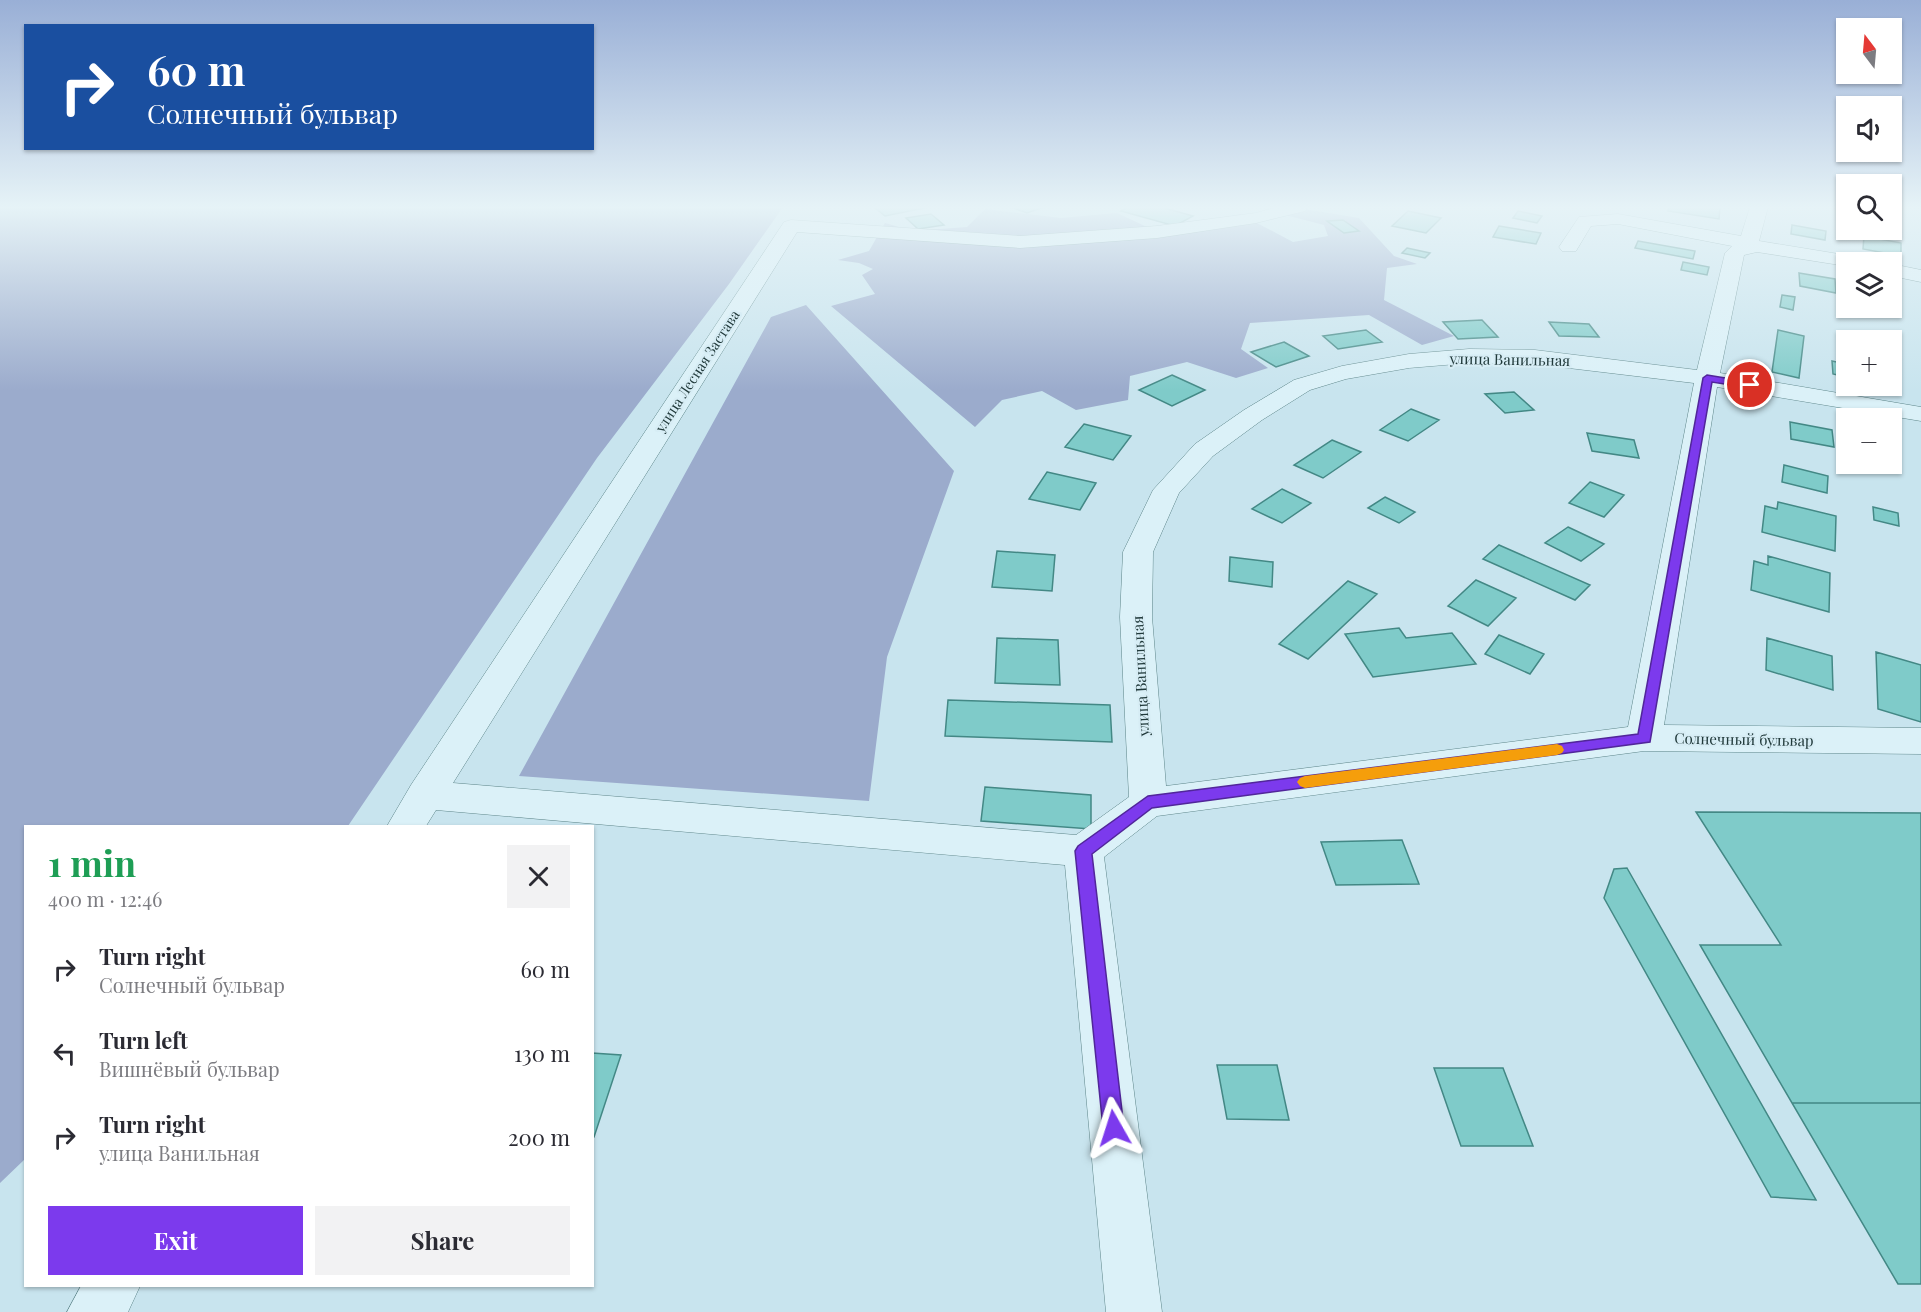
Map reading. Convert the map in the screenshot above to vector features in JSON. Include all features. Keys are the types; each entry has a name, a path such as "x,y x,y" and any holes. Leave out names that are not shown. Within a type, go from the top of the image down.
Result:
{"street":[{"name":"улица Лесная Застава","path":"415,811 763,268"},
{"path":"1644,738 1707,378 1732,268"},
{"path":"1902,272 1921,276"},
{"name":"улица Ванильная","path":"1148,802 1136,617 1137,552 1167,490 1204,450 1253,415 1302,385 1342,373 1409,361 1469,356 1536,357 1707,378 1921,414"},
{"name":"Солнечный бульвар","path":"1083,851 1148,802 1644,738 1921,741"},
{"path":"415,811 1083,851 1134,1312"},
{"path":"95,1312 111,1287"}],"shaded area":[{"path":"0,268 740,268 597,458 349,825 24,825 24,1160 0,1183"},
{"path":"871,268 1387,268 1384,300 1454,336 1422,345 1369,315 1250,323 1241,349 1268,368 1236,378 1187,362 1130,376 1128,400 1076,410 1042,391 1002,400 975,427 831,306 875,294 862,275 873,269"},
{"path":"806,305 954,471 887,657 869,801 519,776 771,317"}],"building":[{"path":"1681,268 1709,268 1707,275 1681,270"},
{"path":"1799,273 1835,279 1836,293 1800,286"},
{"path":"1782,295 1795,297 1793,310 1780,307"},
{"path":"1482,320 1498,337 1458,339 1443,322"},
{"path":"1549,322 1589,324 1599,337 1559,336"},
{"path":"1366,330 1382,342 1338,349 1323,336"},
{"path":"1778,330 1804,336 1799,378 1772,372"},
{"path":"1284,342 1309,356 1276,367 1251,352"},
{"path":"1832,361 1836,362 1836,375 1833,374"},
{"path":"1172,375 1205,390 1172,406 1139,390"},
{"path":"1514,392 1534,410 1505,413 1485,394"},
{"path":"1411,409 1439,420 1408,441 1380,430"},
{"path":"1790,422 1832,430 1834,447 1791,439"},
{"path":"1084,424 1131,436 1113,460 1065,447"},
{"path":"1587,433 1634,440 1639,458 1592,451"},
{"path":"1332,440 1361,452 1323,478 1294,465"},
{"path":"1784,465 1828,476 1827,493 1782,482"},
{"path":"1047,472 1096,483 1080,510 1029,499"},
{"path":"1590,482 1624,495 1604,517 1569,503"},
{"path":"1282,489 1311,503 1282,523 1252,509"},
{"path":"1385,497 1415,512 1399,523 1368,508"},
{"path":"1778,502 1836,516 1835,551 1762,532 1765,506 1777,509"},
{"path":"1873,507 1898,513 1899,526 1874,520"},
{"path":"1568,527 1604,544 1581,561 1545,543"},
{"path":"1499,545 1590,585 1575,600 1483,559"},
{"path":"997,551 1055,555 1052,591 992,587"},
{"path":"1768,556 1830,573 1829,612 1751,590 1754,561 1768,565"},
{"path":"1230,557 1273,562 1272,587 1229,581"},
{"path":"1476,580 1516,598 1488,626 1448,606"},
{"path":"1348,581 1377,594 1308,659 1279,644"},
{"path":"1399,628 1406,638 1452,633 1476,664 1373,677 1345,634"},
{"path":"1499,635 1544,654 1530,674 1485,654"},
{"path":"997,638 1058,640 1060,685 995,683"},
{"path":"1767,638 1832,656 1833,690 1766,670"},
{"path":"1876,652 1921,665 1921,722 1878,709"},
{"path":"948,700 1110,705 1112,742 945,736"},
{"path":"985,787 1091,795 1091,829 981,821"},
{"path":"1696,812 1921,813 1921,1103 1792,1103 1700,945 1781,945"},
{"path":"1402,840 1419,884 1336,885 1321,842"},
{"path":"1627,868 1816,1200 1771,1197 1604,898 1614,869"},
{"path":"594,1053 621,1055 594,1137"},
{"path":"1217,1065 1277,1065 1289,1120 1227,1119"},
{"path":"1434,1068 1503,1068 1533,1146 1461,1146"},
{"path":"1792,1103 1921,1103 1921,1284 1898,1284"}],"slow traffic":[{"path":"1305,782 1557,750"}],"route":[{"path":"1114,1128 1083,851 1148,802 1644,738 1707,378 1750,385"}]}
